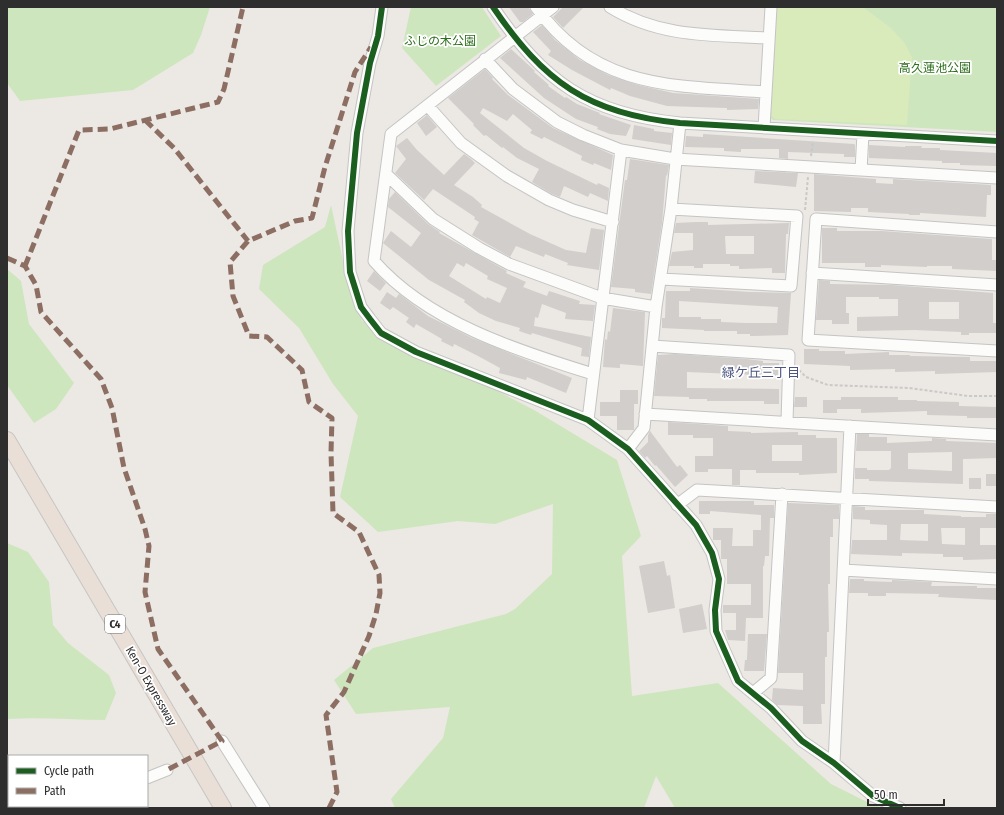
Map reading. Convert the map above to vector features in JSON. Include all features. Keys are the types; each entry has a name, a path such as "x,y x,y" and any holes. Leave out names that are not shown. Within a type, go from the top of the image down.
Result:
{"highway":[{"name":"Ken-O Expressway","path":"7,440 223,808"}],"street":[{"path":"382,7 378,36 370,63 357,133 348,231 350,272 361,307 381,333 416,352 588,420 628,449 696,525 712,553 719,579 715,610 716,631 738,681 771,708 802,741 834,763 873,796 900,808"},
{"path":"494,7 514,37 538,64 559,81 600,106 624,114 653,120 680,123 997,141"},
{"path":"553,7 539,11 514,37 391,134 374,262 389,279 427,306 490,338 532,355 593,374"},
{"path":"610,7 639,22 677,33 769,38"},
{"path":"764,128 771,7"},
{"path":"539,11 566,40 587,56 608,68 634,78 662,84 766,92"},
{"path":"485,59 513,90 557,122 583,135 621,150 675,159 997,178"},
{"path":"428,106 461,143 507,176 549,200 573,210 613,222"},
{"path":"628,449 644,428 656,307 671,209 675,159 680,123"},
{"path":"862,170 863,134"},
{"path":"588,420 621,150"},
{"path":"386,174 433,219 478,248 509,264 602,298 656,307"},
{"path":"661,279 791,286 797,216 671,209"},
{"path":"997,232 816,219 808,340 997,351"},
{"path":"812,273 997,285"},
{"path":"652,346 788,355 787,422"},
{"path":"645,414 997,435"},
{"path":"834,763 850,426"},
{"path":"677,505 697,490 846,497 997,507"},
{"path":"753,693 771,678 782,494"},
{"path":"843,570 997,579"},
{"path":"222,741 264,808"},
{"path":"148,778 167,770"}],"path":[{"path":"788,355 798,355 799,370 806,376 828,385 885,386 968,396 997,396"}],"green space":[{"path":"7,7 210,7 201,35 193,53 133,90 20,101 7,83"},
{"name":"ふじの木公園","path":"411,7 482,7 501,36 436,86 402,48"},
{"name":"高久蓮池公園","path":"775,7 997,7 997,132 773,120 769,117"},
{"path":"777,7 863,7 891,28 904,42 912,57 907,125 775,119 771,116"},
{"path":"331,205 345,270 362,321 534,410 617,460 641,536 622,556 632,696 718,683 831,784 867,802 883,808 675,808 656,776 644,808 395,808 391,799 443,738 450,707 356,714 334,680 373,648 506,614 515,609 552,574 553,504 495,524 458,521 378,532 340,497 358,416 333,384 299,328 259,289 263,265 325,227"},
{"path":"7,269 21,281 29,324 74,383 56,409 34,423 7,385"},
{"path":"7,543 28,552 49,582 53,625 68,643 109,675 116,693 105,720 32,718 7,719"}],"building":[{"path":"509,7 528,7 533,14 523,22 520,22"},
{"path":"563,7 584,7 563,28 553,17"},
{"path":"542,25 555,40 580,60 608,75 638,85 673,93 759,99 758,109 727,110 727,108 667,106 630,96 611,88 610,90 572,70 548,55 551,51 533,32"},
{"path":"511,49 549,85 548,86 565,98 566,97 577,104 600,113 599,114 631,125 626,136 610,134 597,129 598,127 576,119 544,98 500,58"},
{"path":"485,69 493,78 492,79 508,95 553,128 613,155 611,170 594,163 593,165 581,160 582,156 544,137 542,139 530,133 532,130 513,114 507,121 483,108 480,113 524,148 597,185 598,183 609,188 608,201 590,193 588,197 564,186 560,197 532,182 539,169 517,158 486,135 484,136 448,98"},
{"path":"427,115 437,127 426,136 417,123"},
{"path":"634,125 654,129 654,131 672,133 671,145 632,139"},
{"path":"703,134 854,144 855,157 844,157 844,154 788,152 788,159 779,158 779,149 741,149 741,152 724,151 724,148 685,147 686,136 703,137"},
{"path":"407,138 417,150 444,175 464,154 471,159 475,163 454,185 473,197 482,205 481,207 530,234 566,250 586,253 591,228 604,230 599,270 567,265 568,263 545,254 544,257 516,246 510,257 472,235 479,222 474,219 475,217 433,189 424,200 395,173 406,159 396,146"},
{"path":"869,145 905,147 922,146 921,148 940,148 940,150 997,153 996,166 960,165 960,163 942,163 942,161 869,158"},
{"path":"630,159 669,165 667,176 666,175 662,223 651,294 635,292 635,289 611,287 625,180 627,180"},
{"path":"755,171 798,173 796,187 754,183"},
{"path":"814,174 876,179 876,183 893,184 893,179 991,185 991,195 987,195 986,217 920,213 920,215 909,215 868,212 868,208 851,208 851,212 814,211"},
{"path":"395,192 428,224 440,232 439,233 507,271 506,273 526,282 523,287 547,296 549,291 580,301 579,304 595,305 593,321 565,319 566,313 542,304 538,318 535,317 534,326 591,337 589,357 581,356 582,348 532,333 531,335 519,331 520,328 496,321 479,313 464,302 465,300 429,280 383,243 391,231 411,247 421,233 388,207 389,199","holes":["457,263 464,267 466,263 488,276 487,279 507,288 500,303 487,297 486,299 449,276"]},
{"path":"708,222 708,225 789,223 788,234 786,234 785,273 772,273 772,268 739,269 739,266 730,266 730,264 703,264 703,268 694,268 694,266 669,266 672,252 693,250 693,233 674,233 676,223","holes":["725,236 754,236 754,254 726,254"]},
{"path":"822,228 837,228 837,231 882,231 992,239 992,260 997,260 997,271 952,269 952,266 927,267 881,265 881,267 865,267 865,263 822,263"},
{"path":"374,271 386,283 380,291 367,281"},
{"path":"819,280 830,281 830,284 892,285 993,293 993,323 997,323 997,333 969,333 969,335 961,335 961,332 915,330 857,331 857,317 898,316 898,299 879,299 879,297 846,297 846,313 849,313 849,324 832,324 832,320 816,320","holes":["929,302 959,302 959,319 929,319"]},
{"path":"690,288 791,293 788,335 750,336 750,334 737,334 737,331 704,331 662,328 662,318 665,318 666,291 690,291","holes":["679,301 778,307 777,323 721,322 721,319 679,317"]},
{"path":"387,292 396,298 399,294 428,316 472,338 572,378 566,393 527,377 526,380 499,373 500,368 478,356 454,344 453,347 441,341 442,339 416,324 414,328 406,322 409,318 393,307 390,310 380,303"},
{"path":"613,308 645,312 643,366 620,364 620,368 603,367 605,339 607,340 608,331 610,332"},
{"path":"804,349 819,349 819,351 845,351 845,354 889,352 889,355 970,357 970,361 997,361 997,372 935,374 935,371 895,372 895,369 850,370 850,366 804,364"},
{"path":"675,354 746,359 763,361 763,363 779,363 779,376 687,372 687,388 779,389 779,404 764,404 764,401 707,401 707,399 689,399 689,397 654,396 658,355"},
{"path":"620,390 638,390 638,404 634,404 634,430 617,430 617,416 600,416 600,402 620,402"},
{"path":"795,397 807,397 807,407 794,407"},
{"path":"841,397 898,397 898,400 959,402 959,406 997,407 997,418 967,418 967,416 927,415 927,411 861,413 861,409 837,409 837,413 823,413 823,400 841,400"},
{"path":"668,422 728,426 728,431 751,433 798,432 798,435 816,435 816,438 837,438 837,473 799,475 799,473 756,473 756,470 740,470 740,485 732,485 732,469 708,469 708,472 695,472 695,456 713,456 713,438 693,438 693,435 668,435","holes":["772,445 802,445 802,461 772,461"]},
{"path":"650,431 677,467 680,465 688,475 675,487 647,456 645,458 639,451 648,442 648,435"},
{"path":"857,434 869,434 869,437 887,437 887,443 932,441 932,438 946,439 946,441 997,443 997,458 963,459 963,484 869,481 869,479 855,479 855,468 867,468 867,470 889,470 891,468 891,451 856,451","holes":["952,452 952,471 908,469 908,453"]},
{"path":"986,474 997,474 997,486 986,486"},
{"path":"969,478 981,478 981,489 969,489"},
{"path":"699,501 754,501 754,505 774,505 774,518 770,518 769,556 765,556 763,566 763,618 746,618 745,641 728,640 725,630 736,630 736,613 723,613 723,605 751,605 751,584 727,584 727,559 721,559 721,540 713,540 713,528 733,528 732,546 753,546 753,530 761,530 761,515 710,511 710,514 699,514"},
{"path":"788,503 839,505 839,519 833,519 833,537 830,537 830,584 828,584 829,632 827,632 827,657 825,657 825,704 821,704 822,724 803,724 803,706 777,705 772,700 773,688 803,690 803,673 778,673"},
{"path":"853,506 865,507 865,510 924,510 924,514 961,517 986,517 986,514 997,514 997,528 980,528 980,545 997,545 997,559 963,560 963,557 943,557 943,554 902,553 902,556 851,554 852,540 887,540 887,525 870,524 870,520 853,519","holes":["901,524 928,524 928,541 900,540","941,528 965,528 965,545 942,544"]},
{"path":"664,561 667,576 670,575 675,608 648,613 639,566"},
{"path":"850,579 864,579 864,581 892,582 892,580 932,582 931,586 977,586 977,588 997,588 997,600 938,597 939,594 886,593 886,596 868,596 868,593 849,593"},
{"path":"702,604 707,629 683,633 679,609"},
{"path":"748,634 767,634 764,671 744,671 745,660 747,660"}],"marked path":[{"path":"25,266 79,130 110,129 218,102 224,89 243,7"},
{"path":"329,808 337,792 326,715 344,692 369,636 376,614 380,593 379,575 359,532 333,513 331,453 332,418 309,402 302,370 267,337 249,336 233,296 230,262 248,241 295,221 312,218 325,167 355,72 371,47"},
{"path":"145,120 174,148 248,241"},
{"path":"7,258 25,266 36,285 41,312 101,379 112,408 124,468 145,529 149,546 145,592 158,649 222,741 167,770"}],"cycle path":[{"path":"382,7 378,36 370,63 357,133 348,231 350,272 361,307 381,333 416,352 588,420 628,449 696,525 712,553 719,579 715,610 716,631 738,681 771,708 802,741 834,763 873,796 900,808"},
{"path":"493,7 531,56 550,74 571,90 594,102 619,112 648,119 680,123 997,141"}],"district":[{"name":"緑ケ丘三丁目","path":"761,372"}]}
